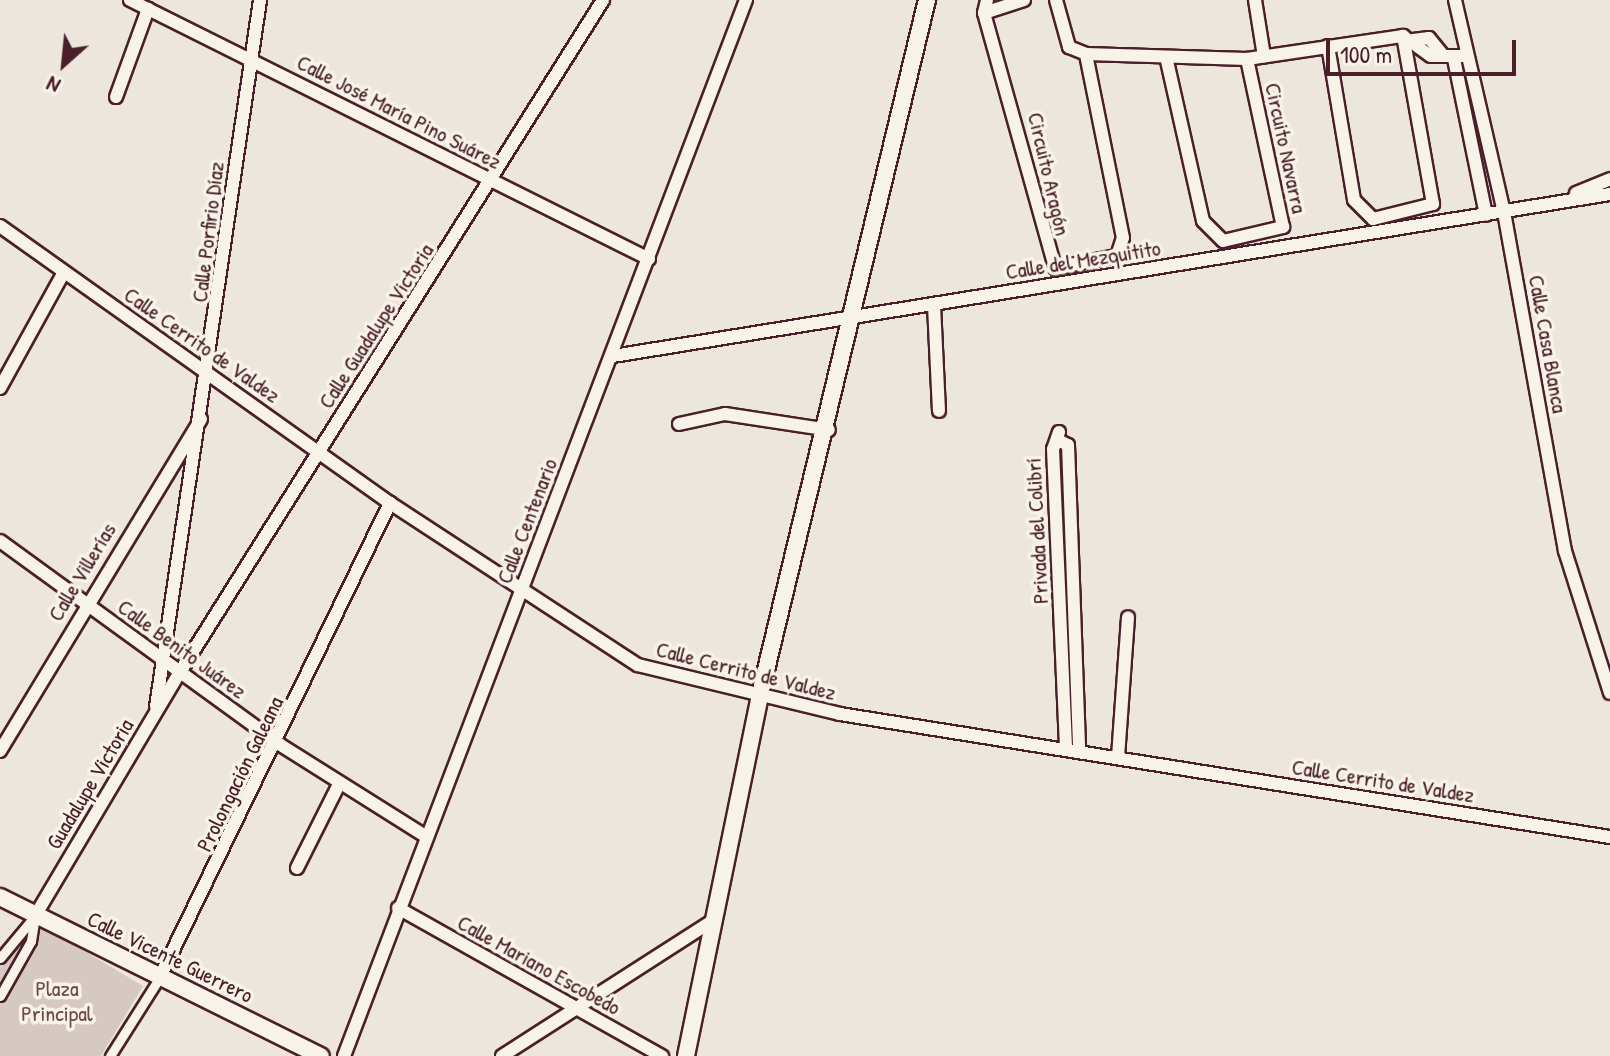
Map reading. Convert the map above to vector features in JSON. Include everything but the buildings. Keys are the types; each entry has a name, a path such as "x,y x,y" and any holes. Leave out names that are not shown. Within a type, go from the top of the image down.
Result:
{"street":[{"name":"Calle José María Pino Suárez","path":"130,0 649,259"},
{"name":"Calle Porfirio Díaz","path":"155,714 161,658 210,374 260,0"},
{"name":"Calle Guadalupe Victoria","path":"180,672 318,451 494,182 603,0"},
{"name":"Calle Centenario","path":"344,1056 425,836 613,356 746,0"},
{"path":"686,1056 759,699 829,430 927,0"},
{"name":"Circuito Aragón","path":"1024,0 985,6 1055,268 1112,258 1123,238 1086,54"},
{"path":"1056,0 1069,47 1086,54 1167,61 1247,59 1328,46 1408,38 1423,52 1455,57 1486,215"},
{"path":"1255,0 1264,56"},
{"name":"Calle Casa Blanca","path":"1455,0 1455,57 1504,212 1565,551 1610,693"},
{"path":"116,97 148,9"},
{"path":"1328,46 1354,200 1365,217 1433,204 1408,38"},
{"name":"Circuito Navarra","path":"1167,61 1203,221 1223,241 1283,227 1247,59"},
{"name":"Calle del Mezquitito","path":"1559,200 1610,179"},
{"name":"Calle del Mezquitito","path":"613,356 854,321 934,305 1504,212 1559,200 1610,194"},
{"name":"Calle Cerrito de Valdez","path":"0,226 390,503 521,592 638,665 759,699 1610,838"},
{"path":"0,388 64,272"},
{"path":"934,305 939,411"},
{"path":"679,424 725,414 829,430"},
{"name":"Calle Villerías","path":"0,751 85,605 203,417"},
{"name":"Privada del Colibrí","path":"1073,750 1065,711 1068,626 1073,562 1068,445 1058,436 1055,488 1058,546 1068,626 1079,711 1073,750"},
{"path":"1055,488 1070,488"},
{"name":"Prolongación Galeana","path":"110,1056 160,977 279,744 390,503"},
{"name":"Calle Benito Juárez","path":"0,541 279,744 425,836"},
{"path":"1058,546 1072,544"},
{"path":"1060,562 1073,562"},
{"path":"1118,757 1118,692 1130,664 1128,617"},
{"name":"Guadalupe Victoria","path":"35,916 180,672"},
{"path":"1065,711 1079,711"},
{"path":"297,868 339,784"},
{"name":"Calle Vicente Guerrero","path":"0,897 321,1056"},
{"name":"Calle Mariano Escobedo","path":"398,908 662,1056"},
{"path":"0,958 35,916"},
{"path":"0,996 31,941 35,916"},
{"path":"502,1056 580,1011 715,919"}],"green space":[{"name":"Plaza Principal","path":"25,916 143,986 101,1056 0,1056 0,958"}]}
